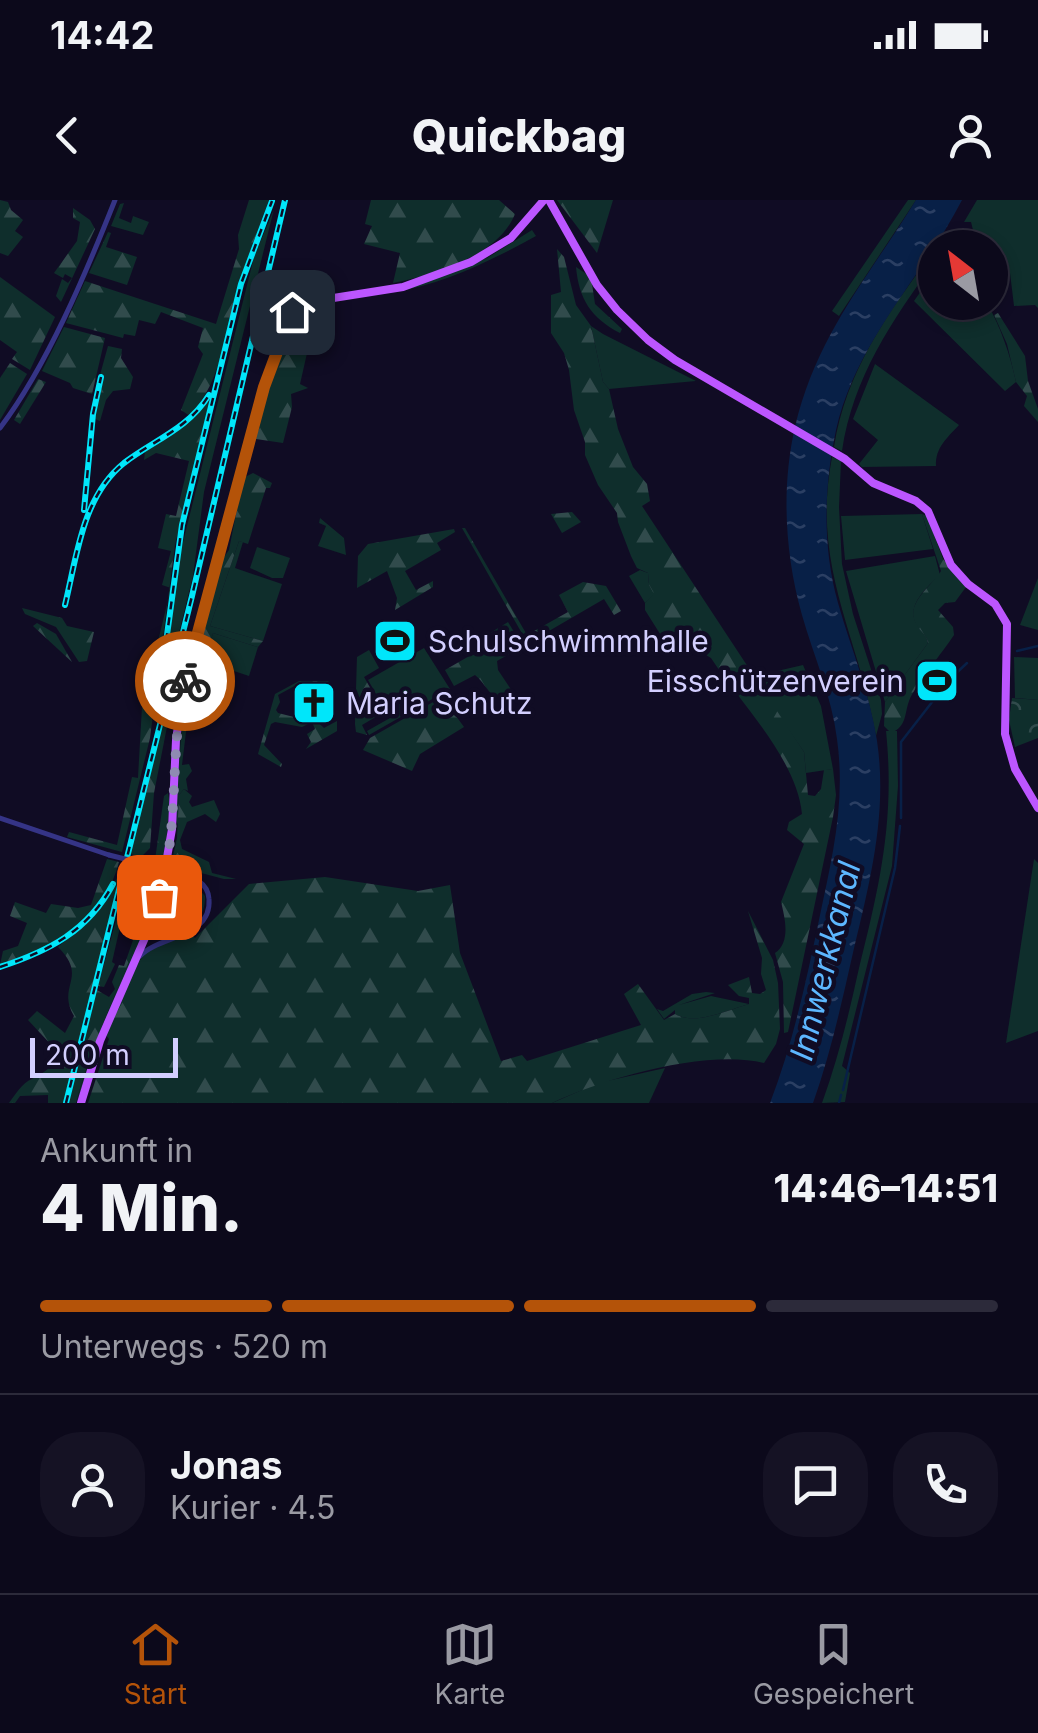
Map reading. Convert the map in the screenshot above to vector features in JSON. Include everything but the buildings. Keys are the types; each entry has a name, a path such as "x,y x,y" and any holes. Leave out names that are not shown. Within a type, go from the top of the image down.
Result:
{"main road":[{"path":"81,1103 103,1032 156,909 168,856 184,683 264,387 286,323 292,312 306,303 403,287 488,253 511,238 546,200 597,285 629,323 674,360 843,458 873,483 923,506 952,565 1002,614 1008,639 1005,734 1018,775 1038,808"}],"street":[{"path":"0,428 20,400 50,343 115,200"},
{"path":"0,818 200,882 210,899 206,915 198,925 185,935 152,945 135,962"},
{"path":"156,909 157,921 168,935"},
{"path":"148,932 177,936"}],"green space":[{"path":"0,200 8,202 23,220 15,231 23,237 8,256 0,253"},
{"path":"249,200 269,200 243,273 217,370 190,416 181,410 203,354 198,347 203,328 161,312 155,324 139,320 135,336 124,334 123,338 66,323 85,281 216,324"},
{"path":"371,200 499,200 515,214 507,229 480,252 445,269 393,283 400,253 364,244 372,226 365,224"},
{"path":"557,200 613,200 597,253"},
{"path":"908,200 916,200 839,316 832,311"},
{"path":"977,200 1038,200 1038,308 1014,306 1008,273 1008,230 973,230 971,222 964,222"},
{"path":"124,203 119,218 131,223 133,216 149,222 143,235 111,226"},
{"path":"73,208 90,220 95,229 61,302 56,296 62,279 68,283 72,278 54,273 77,241 80,222 73,218"},
{"path":"274,209 204,492 193,576 159,714 179,558 254,257"},
{"path":"532,230 536,236 485,262 431,284 393,292 487,258"},
{"path":"108,232 111,233 106,247 137,257 127,285 89,273"},
{"path":"557,249 564,257 576,305 591,326 618,429 633,467 647,484 650,501 642,506 804,752 808,795 815,796 821,789 824,770 833,769 833,817 788,1032 784,1033 783,982 775,953 785,936 781,902 804,844 787,830 789,822 802,814 798,793 779,752 711,658 693,647 674,656 645,610 645,603 654,594 648,573 637,568 617,513 598,485 585,455 569,370 551,333 551,295 561,292"},
{"path":"576,267 591,277 595,304 622,329 620,333 601,321 588,306"},
{"path":"918,273 918,286 865,374 842,451 834,447 840,419 859,366"},
{"path":"0,277 55,317 30,370 12,359 17,352 0,340"},
{"path":"334,301 314,314 311,321 314,327 335,333 312,331 300,384 308,388 291,394 292,407 283,443 256,439 253,436 287,331 303,309"},
{"path":"933,320 996,320 1016,382 1005,391"},
{"path":"996,320 1002,320 1025,356 1038,422 1024,406 1027,396 1016,382"},
{"path":"591,326 696,381 609,389 603,382"},
{"path":"64,327 105,338 92,394 42,371"},
{"path":"108,346 122,349 121,358 133,377 130,389 113,391 106,400 100,421 95,419"},
{"path":"10,363 27,374 0,420 0,378"},
{"path":"875,364 959,425 940,449 936,466 859,464 878,440 853,419"},
{"path":"38,379 46,382 20,424 14,420"},
{"path":"210,398 175,545 169,587 162,585 171,551 158,548 166,514 176,516 189,461 156,453 144,460 145,452 182,428"},
{"path":"832,457 841,461 842,564 853,614 881,700 876,736 832,566 827,496"},
{"path":"253,473 272,483 266,488 248,544 239,541 210,626 263,641 258,647 213,633 188,720 183,715 187,683 222,560 229,550 243,478"},
{"path":"572,512 581,522 562,533 551,514"},
{"path":"922,514 933,549 845,560 841,516"},
{"path":"922,514 927,516 943,559 966,587 955,602 945,603 938,610 953,627 954,635 912,694 902,723 891,733 884,726 885,702 928,643 915,622 914,608 941,571"},
{"path":"320,518 344,538 346,555 318,546 326,526 319,523"},
{"path":"462,528 527,635 568,612 559,595 583,582 606,586 621,611 614,615 604,599 497,661 498,670 514,694 505,703 492,695 475,675 454,686 445,670 485,647 491,656 524,637"},
{"path":"454,529 437,543 441,550 405,571 416,590 433,581 433,587 395,610 397,598 387,571 357,588 358,556 368,544"},
{"path":"239,541 243,542 235,568 282,584 263,641 210,626"},
{"path":"257,547 290,558 283,578 272,578 250,568"},
{"path":"935,556 940,575 920,596 914,609 916,623 928,643 885,702 846,571"},
{"path":"640,570 648,573 655,594 645,603 629,576"},
{"path":"1038,578 1038,630 1020,625"},
{"path":"168,602 150,738 122,852 67,837 69,832 117,845 132,777 138,778 142,707"},
{"path":"22,608 62,618 67,626 94,632 87,661 79,662 56,627 25,614"},
{"path":"508,622 519,640 490,657 480,639"},
{"path":"37,623 56,634 72,662 33,626"},
{"path":"213,633 258,647 249,676 204,661"},
{"path":"424,648 450,689 369,735 367,731 390,718 368,680"},
{"path":"369,650 379,668 364,677 384,712 362,725 367,735 356,732 355,724 357,657"},
{"path":"1014,657 1038,658 1038,700 1015,698"},
{"path":"204,664 224,670 214,701 194,694"},
{"path":"803,665 821,706 833,769 806,773 804,752 755,681 756,676"},
{"path":"299,681 329,681 308,692 300,683 278,695 278,713 312,717 324,728 337,721 337,731 306,749 311,742 307,734 315,729 312,722 302,727 271,724 264,745 281,767 258,754 275,694"},
{"path":"442,697 464,727 420,754 412,771 363,750 370,738"},
{"path":"1012,698 1038,700 1038,738 1015,747 1009,720"},
{"path":"168,701 172,701 154,793 150,848 141,857 130,854"},
{"path":"182,724 187,724 182,765 189,764 192,771 186,779 188,791 184,789 179,795 178,825 175,818"},
{"path":"886,731 897,731 898,786 892,866 842,1066 850,1073 845,1102 822,1103 847,1019 879,879 889,793"},
{"path":"184,789 192,796 192,807 214,800 220,814 216,822 205,814 187,822 180,840 182,849 209,862 212,873 236,879 171,865 179,795"},
{"path":"168,793 164,863 155,860 164,796"},
{"path":"107,859 119,862 102,900 89,916 39,950 0,965 3,951 18,946 27,923 10,916 15,902 46,913 51,904 78,908 91,905"},
{"path":"1034,859 1038,863 1038,1031 1006,1043"},
{"path":"151,870 160,872 141,931 95,1044 76,1103 69,1103 97,990 109,997 115,989 112,982 119,965 124,966 143,912"},
{"path":"121,871 64,1103 48,1103 48,1095 20,1096 15,1103 9,1103 25,1083 49,1068 55,1056 56,1050 28,1020 37,1011 65,1033 74,1016 68,996 71,966 58,947 98,911"},
{"path":"160,872 153,908 76,1103 95,1044"},
{"path":"168,874 191,881 185,903 176,903 170,897"},
{"path":"325,877 418,891 450,885 460,953 501,1061 522,1055 527,1061 641,1025 624,994 638,984 664,1020 675,1014 702,1018 749,1004 749,998 739,996 728,985 749,977 752,993 766,990 762,958 748,911 773,960 778,983 780,1029 776,1044 764,1063 714,1060 656,1068 599,1084 552,1103 88,1103 109,1039 105,1034 139,961 148,951 192,934 195,938 249,884"},
{"path":"191,881 205,896 200,918 190,928 168,932 159,916 166,884 180,904 190,896"},
{"path":"126,882 132,883 130,895 138,899 128,921 123,920 119,907"},
{"path":"118,913 120,927 112,962 115,964 104,987 98,986"},
{"path":"715,993 679,1005 711,996 749,1004 692,1018 675,1014 675,1010 664,1019 657,1009 663,1011 692,994"},
{"path":"665,1068 649,1103 552,1103 598,1083"}],"water":[{"name":"Innwerkkanal","path":"916,200 962,200 945,230 918,230 918,272 858,367 836,430 827,495 827,538 833,582 874,723 880,769 878,823 865,903 813,1103 770,1103 809,966 833,852 840,786 835,723 792,569 788,474 795,427 816,363 862,282"}],"waterway":[{"path":"1017,651 1038,646"},
{"path":"901,818 901,742 967,663"},
{"path":"843,1090 895,868 900,826"},
{"path":"839,1103 841,1095"}],"railway":[{"path":"66,1103 285,200"},
{"path":"164,657 182,525 241,284 272,201"},
{"path":"84,510 93,414 101,377"},
{"path":"65,605 83,528 99,493 124,463 181,425 209,395"},
{"path":"0,967 66,937 92,915 113,884"}],"way so far":[{"path":"159,897 172,828 176,740 185,681"}],"place":[{"name":"Schulschwimmhalle","path":"395,641"},
{"name":"Eisschützenverein","path":"937,681"},
{"name":"Maria Schutz","path":"314,703"}],"route":[{"path":"185,681 264,387 292,312"}]}
